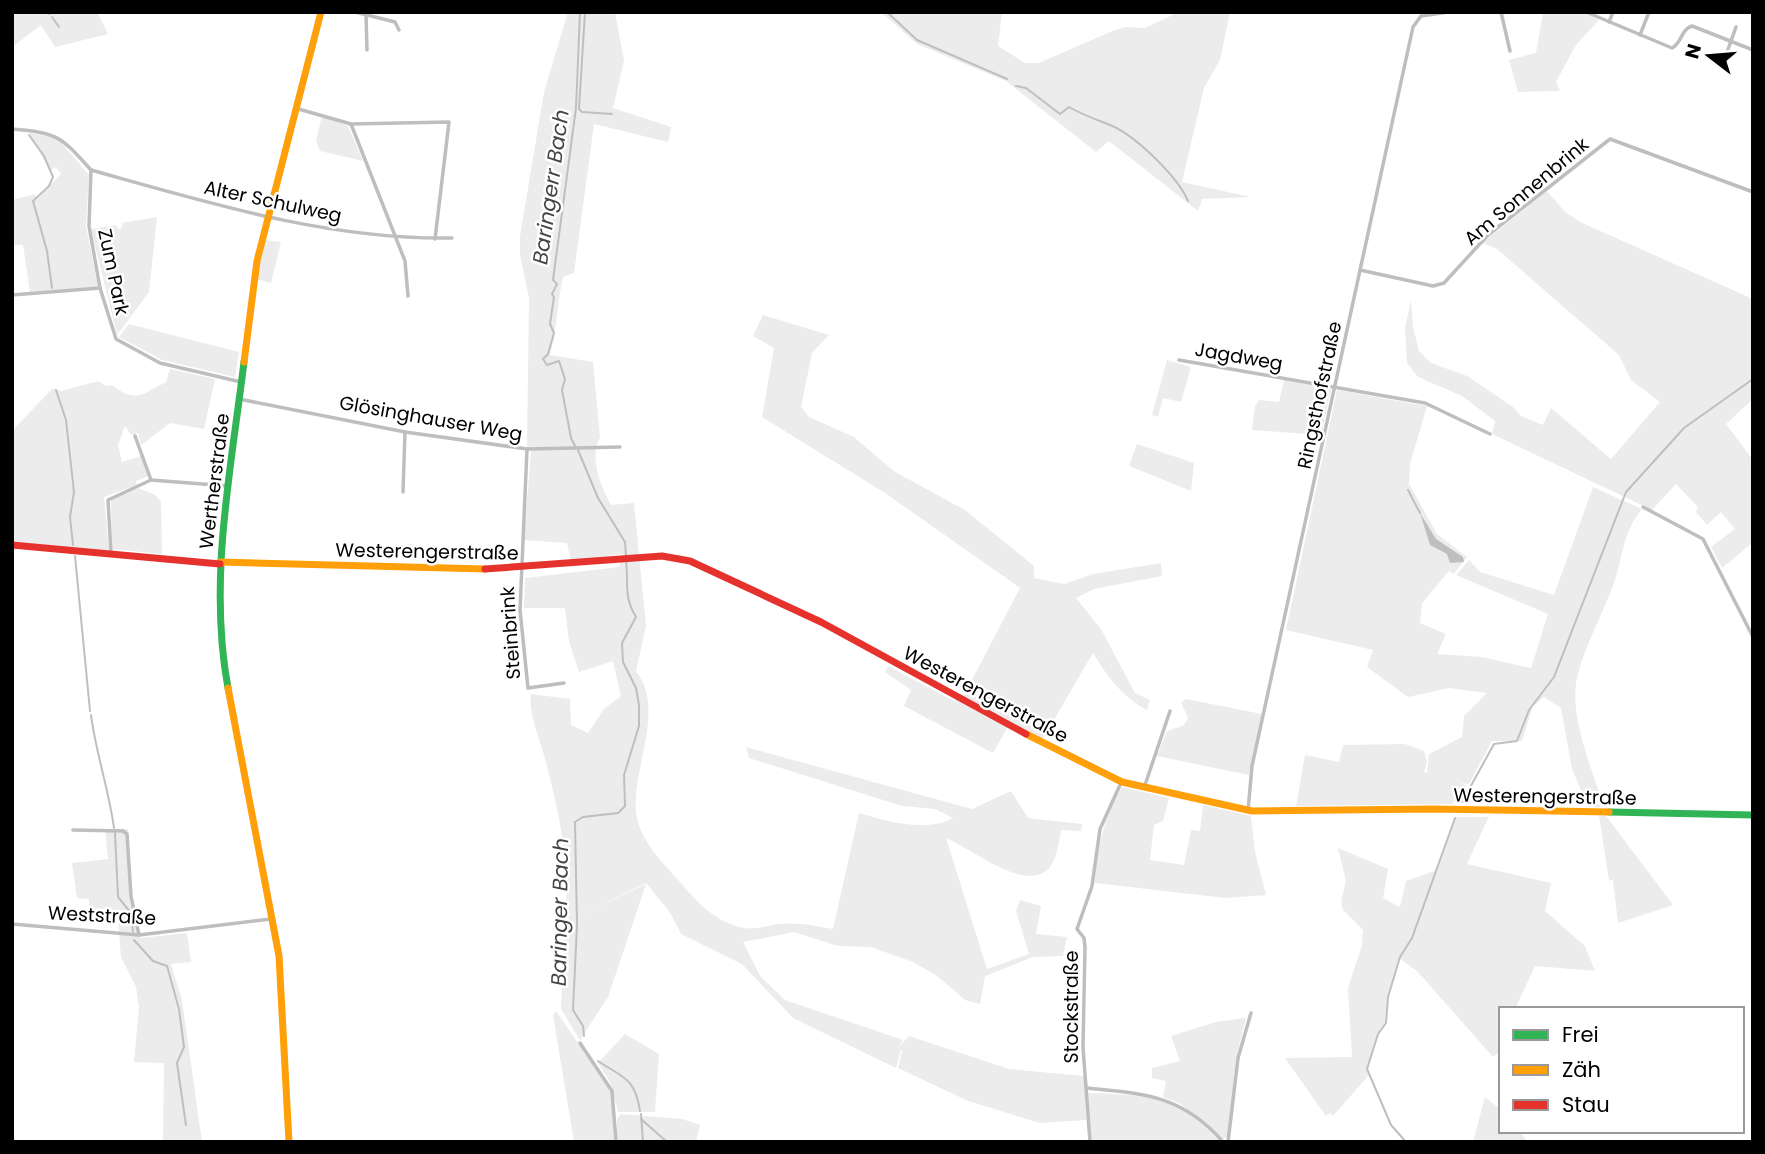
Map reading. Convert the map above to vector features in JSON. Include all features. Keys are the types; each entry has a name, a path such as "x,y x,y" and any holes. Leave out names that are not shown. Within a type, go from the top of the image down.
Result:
{"street":[{"name":"Wertherstraße","path":"289,1142 279,957 222,654 219,619 220,562 239,399 266,217 321,12"},
{"path":"355,12 395,22 399,30"},
{"name":"Ringsthofstraße","path":"1248,811 1252,766 1414,22 1421,16 1449,12"},
{"path":"1501,12 1510,51"},
{"path":"1586,12 1672,48 1677,46 1685,29 1692,26 1753,50"},
{"path":"1609,22 1612,12"},
{"path":"1640,35 1650,12"},
{"path":"366,15 367,50"},
{"path":"1726,55 1736,27"},
{"path":"295,108 351,124 449,122 435,239"},
{"path":"351,124 405,261 408,296"},
{"path":"12,129 54,134 91,170"},
{"name":"Am Sonnenbrink","path":"1360,270 1433,286 1444,283 1488,235 1613,139 1753,191"},
{"name":"Alter Schulweg","path":"91,170 266,217 397,239 452,239"},
{"name":"Zum Park","path":"91,170 89,226 100,288 116,339 160,363 242,382"},
{"path":"12,295 100,288"},
{"name":"Jagdweg","path":"1179,360 1425,403 1490,434"},
{"name":"Glösinghauser Weg","path":"239,399 405,432 527,449 620,447"},
{"path":"403,492 405,432"},
{"path":"135,436 151,480"},
{"name":"Steinbrink","path":"527,449 520,610 528,688 564,683"},
{"path":"111,552 108,500 151,480 228,486"},
{"path":"1643,508 1703,538 1753,637"},
{"name":"Westerengerstraße","path":"12,545 220,562 452,569 521,568 623,557 662,556 690,561 821,622 1121,784 1248,811 1432,809 1753,815"},
{"path":"1144,789 1170,711"},
{"name":"Stockstraße","path":"1090,1142 1083,1046 1085,947 1084,938 1077,929 1092,886 1100,829 1121,784"},
{"path":"73,830 123,831 127,834 131,896 139,935"},
{"name":"Weststraße","path":"12,924 139,935 273,919"},
{"path":"1225,1142 1238,1058 1251,1013"},
{"path":"580,1043 612,1091 616,1142"},
{"name":"Stockstraße","path":"1086,1088 1150,1094 1180,1106 1225,1142"}],"shaded area":[{"path":"12,12 97,12 108,34 55,47 41,25 12,47"},
{"path":"568,12 615,12 624,61 613,108 671,127 668,142 594,124 574,273 563,277 550,355 593,362 600,437 596,463 600,480 611,505 634,503 646,626 636,671 644,686 648,703 646,739 636,794 636,811 641,831 659,859 694,897 708,911 724,921 748,928 794,924 833,929 859,813 919,825 931,825 953,818 935,809 902,806 749,758 746,747 972,809 1011,791 1028,818 1082,824 1081,831 1061,830 1056,855 1050,867 1040,874 1028,876 999,867 946,838 987,969 1029,954 1016,911 1020,900 1041,906 1036,934 1067,937 1063,956 1033,957 985,976 980,1004 965,1000 936,975 913,962 871,947 838,946 794,932 743,942 760,976 785,1000 903,1040 899,1047 909,1036 1009,1069 1084,1076 1086,1120 1040,1123 968,1101 898,1068 901,1049 896,1068 793,1018 742,964 681,934 671,914 646,883 578,917 646,884 608,997 580,1040 561,1009 564,934 578,918 563,932 567,889 564,846 544,754 533,719 531,694 570,699 571,725 588,733 604,709 621,696 613,661 579,672 569,641 565,608 524,608 525,578 619,567 623,554 571,561 567,543 524,540 531,449 550,448 527,447 529,298 520,255 520,236 544,92"},
{"path":"881,12 1002,12 998,46 1025,63 1039,63 1110,32 1125,27 1145,28 1179,12 1230,12 1220,60 1204,88 1182,182 1251,197 1202,199 1198,211 1109,141 1096,152 1006,81 917,44"},
{"path":"1543,12 1581,12 1599,20 1576,45 1556,82 1560,91 1518,92 1509,60 1536,53"},
{"path":"322,116 348,126 363,161 320,151 316,141"},
{"path":"29,133 59,140 89,175 86,226 98,287 30,292 23,245 12,245 12,200 35,194 36,200 61,174 56,167 50,170"},
{"path":"1547,191 1565,212 1580,222 1753,299 1753,399 1726,424 1753,460 1753,542 1722,568 1711,547 1735,529 1721,512 1707,525 1696,512 1698,507 1676,484 1652,510 1492,434 1495,421 1462,396 1418,377 1407,363 1405,328 1411,300 1413,327 1419,351 1431,363 1467,376 1513,407 1521,416 1543,425 1551,408 1611,459 1660,402 1631,380 1619,355 1497,249 1482,243"},
{"path":"157,217 149,292 117,335 91,229 116,225 118,229 122,228 122,223"},
{"path":"264,240 281,242 271,283 256,279"},
{"path":"763,315 829,335 812,353 801,407 809,417 854,437 895,472 965,510 1034,566 1034,578 1064,584 1093,574 1161,563 1162,576 1094,589 1076,598 1101,629 1135,693 1150,700 1147,710 1130,699 1116,685 1093,653 1042,740 1010,723 993,753 904,706 911,690 885,672 888,666 954,701 963,697 1020,588 885,493 762,417 774,348 753,336"},
{"path":"129,324 239,352 235,377 162,360 119,337"},
{"path":"1167,360 1191,367 1181,402 1163,398 1158,417 1152,415"},
{"path":"170,369 215,379 204,429 170,423 141,445 138,433 131,435 125,426 118,445 122,462 141,456 149,476 136,481 137,485 104,497 109,550 12,542 12,431 52,389 61,391 98,381 127,394 139,395 166,382"},
{"path":"1284,380 1331,389 1321,435 1252,430 1255,406 1259,400 1279,402"},
{"path":"1337,390 1427,406 1410,464 1409,484 1437,534 1467,557 1454,574 1449,571 1422,603 1420,623 1446,634 1437,654 1482,657 1531,668 1548,614 1456,575 1469,560 1480,572 1554,595 1593,487 1642,509 1627,535 1614,583 1581,662 1575,689 1582,740 1603,805 1598,808 1586,802 1572,769 1561,708 1544,697 1533,706 1522,741 1492,741 1469,784 1460,783 1466,785 1465,788 1451,804 1296,806 1305,755 1339,762 1343,745 1405,744 1424,751 1427,762 1424,772 1427,773 1429,754 1462,737 1464,716 1487,693 1449,688 1408,697 1367,667 1373,650 1286,630"},
{"path":"1137,444 1194,463 1191,491 1129,466"},
{"path":"138,488 155,495 161,502 162,554 112,549 111,500"},
{"path":"1420,513 1436,539 1463,557 1464,562 1450,563 1447,554 1430,545"},
{"path":"1186,699 1262,714 1249,775 1157,756 1167,731 1183,726 1188,718 1181,702"},
{"path":"1122,787 1169,798 1163,821 1154,825 1150,860 1184,865 1191,830 1200,831 1203,805 1251,816 1255,852 1266,895 1226,898 1095,883 1102,833"},
{"path":"1490,814 1467,864 1551,883 1545,911 1585,946 1595,971 1535,966 1516,1007 1499,1007 1499,1052 1493,1057 1417,971 1399,958 1387,996 1385,1023 1377,1034 1367,1069 1368,1076 1333,1116 1330,1113 1326,1116 1285,1058 1352,1057 1348,988 1362,945 1363,930 1343,910 1341,901 1346,881 1338,848 1388,869 1383,898 1400,907 1406,881 1435,871 1455,817 1487,817"},
{"path":"1599,816 1606,816 1673,905 1618,923 1613,880 1609,880"},
{"path":"105,829 128,829 132,895 140,938 187,933 191,962 171,964 182,1000 202,1142 163,1142 164,1063 134,1062 139,1008 136,987 121,957 118,920 113,909 89,908 89,899 77,898 72,863 108,859"},
{"path":"556,1011 611,1091 614,1142 574,1142 553,1015"},
{"path":"1246,1018 1236,1058 1228,1137 1222,1139 1181,1104 1163,1097 1166,1081 1152,1078 1152,1068 1180,1061 1171,1036 1216,1022"},
{"path":"625,1034 659,1054 655,1112 618,1112 611,1084 598,1063"},
{"path":"1088,1093 1145,1097 1175,1106 1204,1126 1220,1142 1091,1142"},
{"path":"1485,1097 1499,1108 1499,1133 1521,1133 1527,1142 1473,1142"},
{"path":"621,1114 682,1119 700,1125 696,1142 617,1142 617,1119"}],"waterway":[{"name":"Baringerr Bach","path":"575,446 562,390 565,379 559,361 547,365 543,359 548,354 554,333 550,324 554,297 552,294 557,284 553,280 576,108 580,12"},
{"name":"Baringerr Bach","path":"585,12 579,109 582,112 612,114"},
{"path":"887,12 917,40 1007,79"},
{"path":"52,17 59,27"},
{"path":"1016,86 1026,88 1060,114 1069,107 1120,130 1166,169 1188,201"},
{"path":"29,135 44,156 53,177 49,186 33,201 47,251 52,288"},
{"path":"1462,802 1494,744 1517,741 1529,710 1554,677 1626,492 1684,428 1753,379"},
{"path":"56,390 66,420 74,492 70,517 73,545"},
{"path":"578,450 598,498 625,542 626,556"},
{"path":"1408,490 1420,513"},
{"path":"75,556 90,711"},
{"name":"Baringer Bach","path":"584,1036 583,1026 573,1010 577,925 575,822 583,817 618,813 625,806 624,775 639,726 636,688 623,662 622,643 636,617 628,596 626,561"},
{"path":"91,715 114,828"},
{"path":"1406,1142 1391,1125 1367,1069 1378,1034 1386,1023 1388,997 1400,957 1412,938 1455,818"},
{"path":"115,833 118,897 131,913 133,932"},
{"path":"134,940 153,961 167,966 179,1009 184,1047 177,1063 186,1125"},
{"name":"Baringer Bach","path":"598,1061 621,1075 631,1085 640,1111"},
{"name":"Baringer Bach","path":"641,1114 643,1142"},
{"path":"641,1119 667,1142"}],"traffic: fast":[{"path":"228,688 222,647 221,566 228,484 244,362"},
{"path":"1609,812 1753,815"}],"traffic: slow":[{"path":"244,362 257,261 321,12"},
{"path":"220,562 485,569"},
{"path":"228,688 279,956 289,1142"},
{"path":"1026,734 1122,782 1252,811 1432,809 1609,812"}],"traffic: jam":[{"path":"12,545 220,564"},
{"path":"485,569 662,556 690,561 821,622 1026,734"}]}
